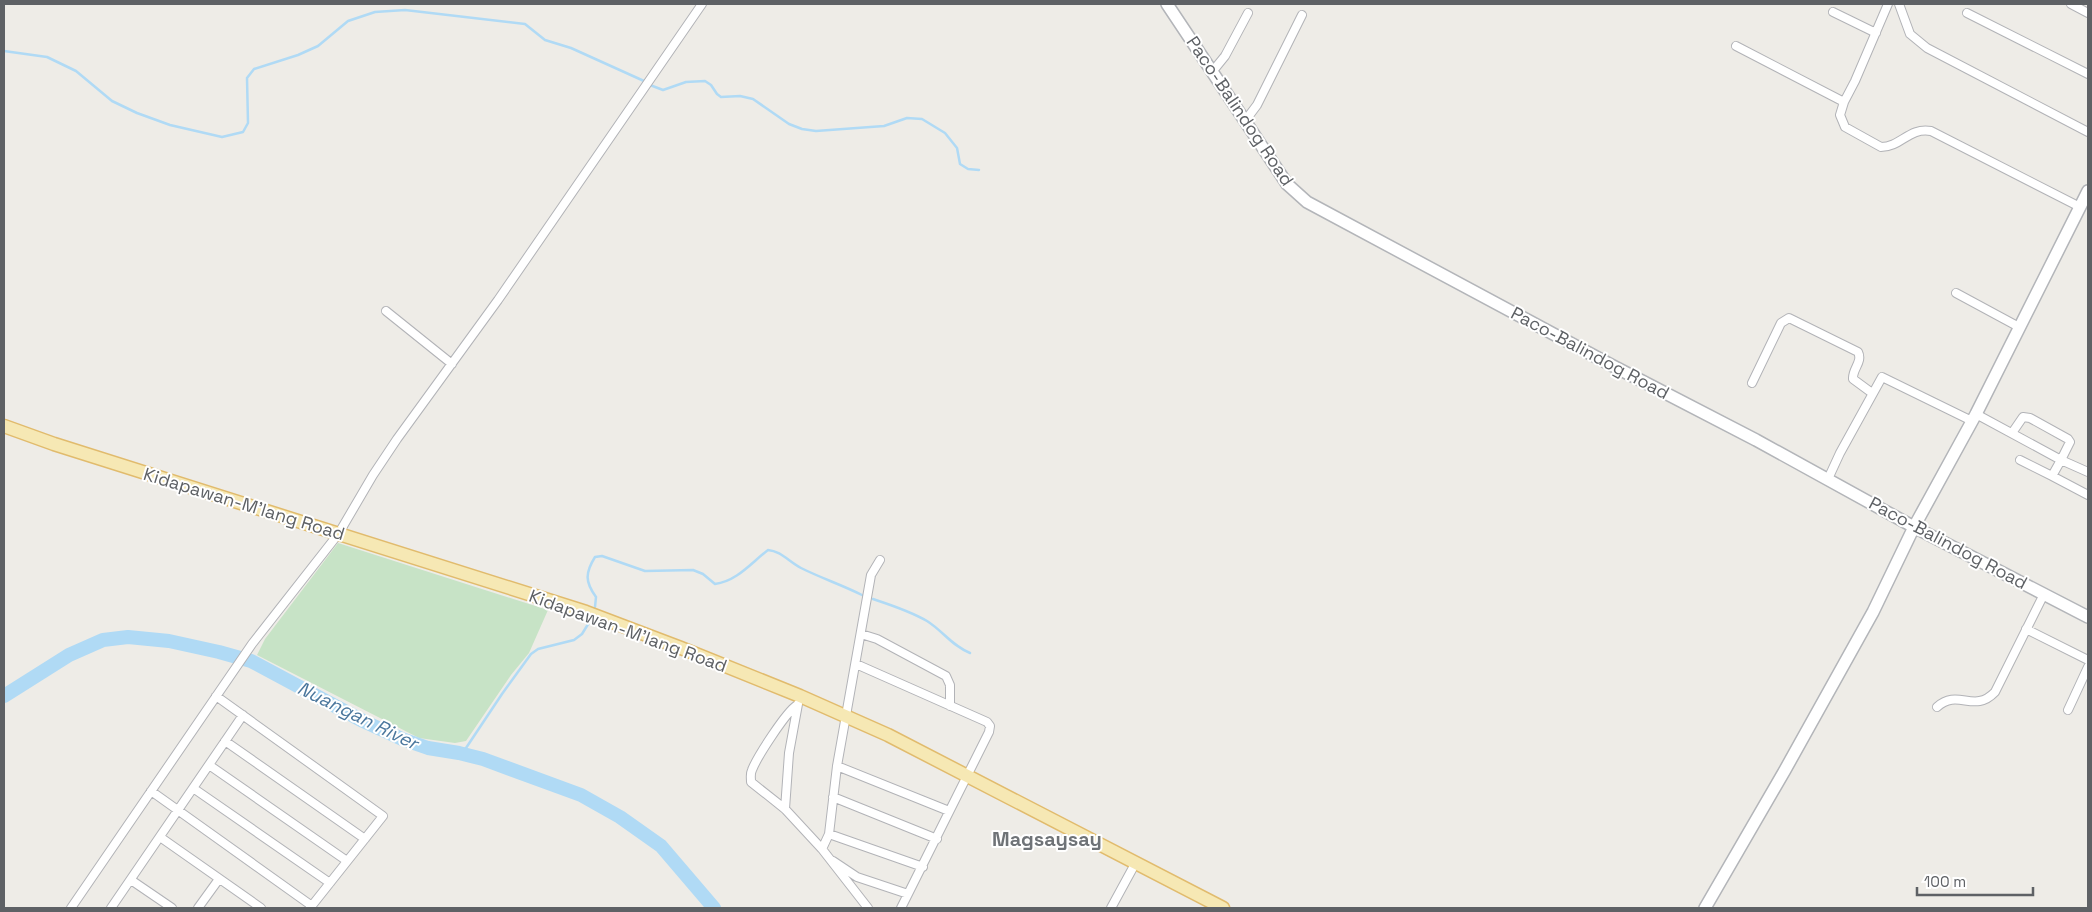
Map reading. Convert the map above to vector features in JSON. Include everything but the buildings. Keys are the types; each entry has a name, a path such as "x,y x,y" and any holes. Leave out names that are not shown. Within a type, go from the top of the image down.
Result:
{"main road":[{"name":"Kidapawan-M'lang Road","path":"4,426 63,447 586,612 681,648 799,701 846,716 922,752 1134,864 1223,908"}],"street":[{"path":"71,908 252,644 339,533 373,475 702,4"},
{"name":"Paco-Balindog Road","path":"1167,4 1287,184 1307,202 2088,618"},
{"path":"1888,4 1844,102 1840,115 1844,128 1874,144 1886,147 1918,130 1931,131 2080,207"},
{"path":"1899,4 1910,34 1927,48 2088,132"},
{"path":"2071,4 2088,13"},
{"path":"1833,12 1876,33"},
{"path":"1212,72 1225,56 1248,13"},
{"path":"1967,13 2088,74"},
{"path":"1245,121 1257,105 1302,15"},
{"path":"1736,46 1844,102"},
{"path":"1705,908 1785,770 1868,620 1914,527 2038,294 2088,191"},
{"path":"1956,293 2019,327"},
{"path":"386,311 452,364"},
{"path":"1752,383 1781,322 1789,318 1858,352 1860,360 1853,373 1853,379 1872,393"},
{"path":"1828,479 1880,378 1884,377 2012,433 2061,460 2088,472"},
{"path":"2012,433 2023,417 2038,422 2070,440 2052,476"},
{"path":"2020,460 2088,495"},
{"path":"823,852 829,834 837,766 871,575 880,560"},
{"path":"1936,707 1949,699 1974,702 1988,698 1995,692 2044,594"},
{"path":"2026,629 2088,660"},
{"path":"861,634 877,639 946,676 950,685 950,706"},
{"path":"856,664 987,722 990,726 989,732 937,839 901,908"},
{"path":"2068,710 2088,667"},
{"path":"151,791 311,907 383,816 216,696"},
{"path":"785,809 789,753 799,701"},
{"path":"799,701 785,718 750,774 751,782 785,809 868,908"},
{"path":"111,908 243,715"},
{"path":"225,741 365,839"},
{"path":"209,764 347,861"},
{"path":"837,766 949,811"},
{"path":"193,788 330,884"},
{"path":"833,797 937,839"},
{"path":"829,834 923,867"},
{"path":"160,838 261,908"},
{"path":"823,852 857,877 908,894"},
{"path":"1111,908 1134,864"},
{"path":"198,908 219,879"},
{"path":"131,880 172,908"}],"green space":[{"path":"338,543 548,610 529,653 511,675 466,741 455,743 419,738 257,655 265,639"}],"waterway":[{"path":"4,51 47,57 76,71 112,101 137,113 170,125 222,137 243,132 248,123 247,78 254,69 298,55 318,46 348,21 375,12 405,10 525,24 545,40 571,48 644,81"},
{"path":"650,85 663,90 686,82 705,81 721,97 740,96 753,99 789,124 802,129 816,131 884,126 907,118 922,119 945,133 957,148 960,164 968,169 979,170"},
{"path":"595,607 596,597 588,582 588,573 595,557 602,556 645,571 693,570 703,574 715,584 737,575 768,550 777,552 809,572 862,595"},
{"path":"873,599 907,611 927,621 958,646 970,653"},
{"path":"459,753 466,748 531,654 538,649 574,640 582,634 590,621"},
{"name":"Nuangan River","path":"4,696 69,655 103,640 128,637 169,641 251,661 363,721 402,739 428,748 483,759 581,795 620,817 661,846 714,908"}],"district":[{"name":"Magsaysay","path":"1047,839"}]}
